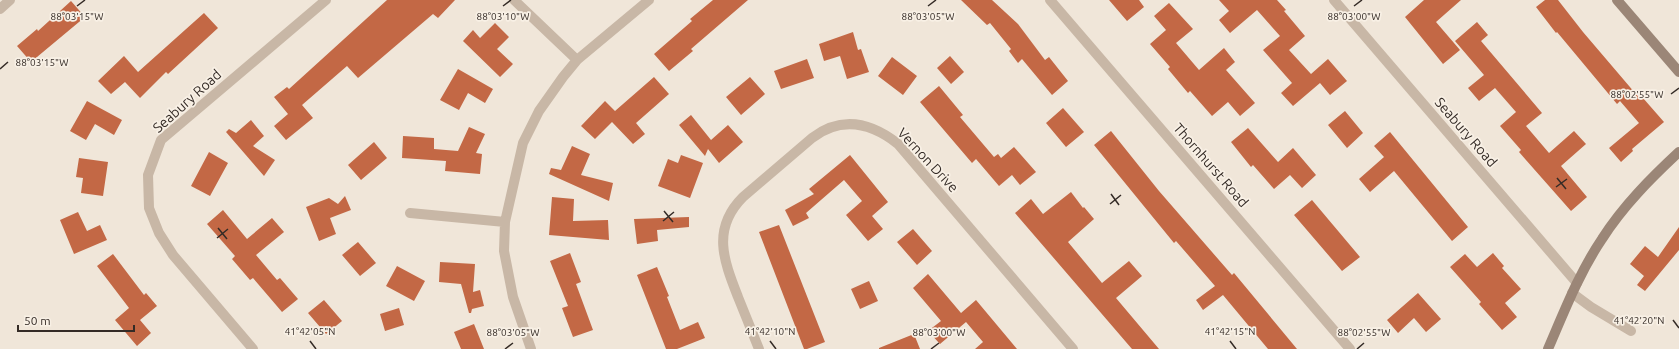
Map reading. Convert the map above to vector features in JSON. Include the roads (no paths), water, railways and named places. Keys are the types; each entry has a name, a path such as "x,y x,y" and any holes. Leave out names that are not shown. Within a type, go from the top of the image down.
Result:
{"street":[{"path":"0,9 10,0"},
{"name":"Seabury Road","path":"253,349 173,255 159,233 149,208 148,175 161,140 326,0"},
{"path":"514,0 577,60"},
{"path":"531,349 512,297 504,251 505,222 523,143 539,111 577,60 649,0"},
{"name":"Thornhurst Road","path":"1050,0 1350,349"},
{"name":"Seabury Road","path":"1334,0 1577,282"},
{"path":"1617,0 1679,72"},
{"name":"Vernon Drive","path":"759,349 724,257 724,228 737,203 812,138 823,130 835,125 848,124 860,124 871,128 887,136 898,144 1073,349"},
{"path":"1548,349 1577,282 1601,239 1623,210 1656,174 1679,152"},
{"path":"410,213 505,222"},
{"path":"1572,293 1591,308 1631,331"}]}
